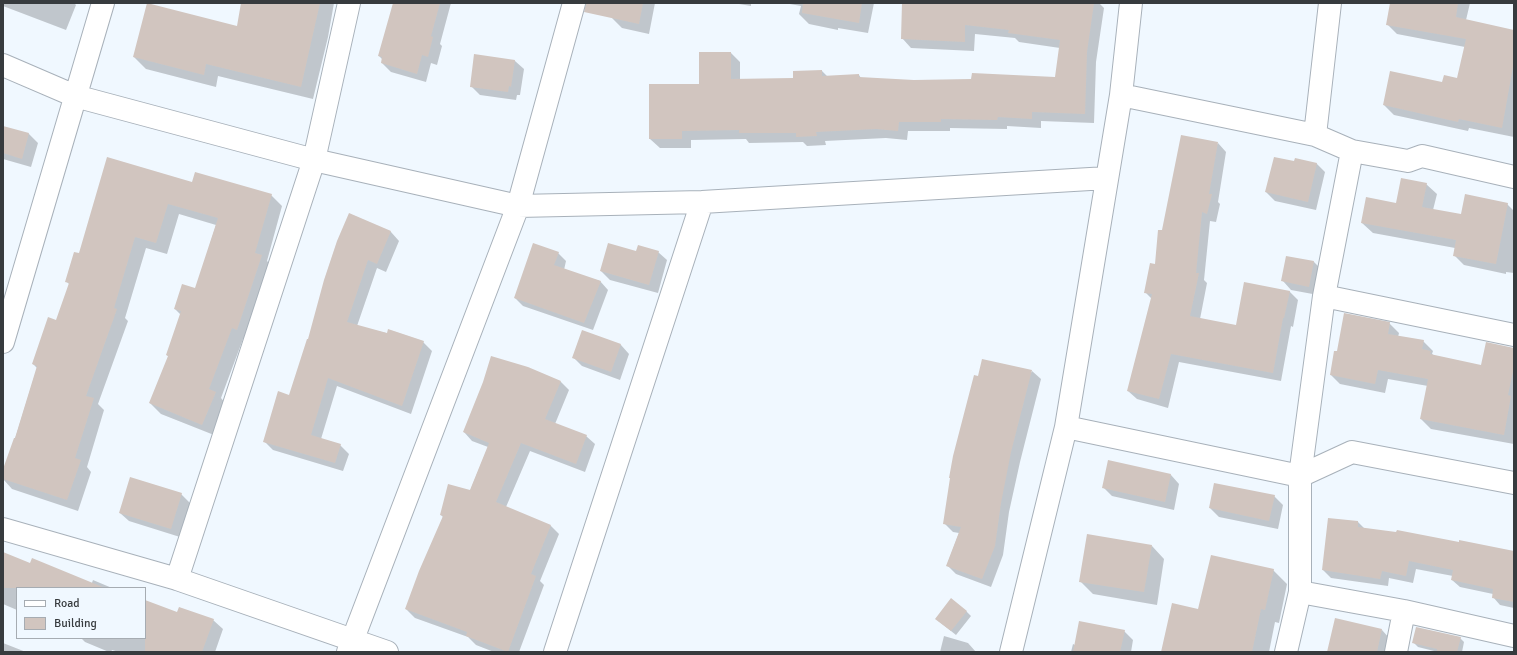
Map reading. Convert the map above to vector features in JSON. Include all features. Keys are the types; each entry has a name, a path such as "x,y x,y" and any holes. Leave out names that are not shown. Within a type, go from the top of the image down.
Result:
{"street":[{"path":"3,342 103,3"},
{"path":"177,579 314,160 348,3"},
{"path":"350,646 518,206 574,3"},
{"path":"1011,652 1066,427 1121,95 1130,3"},
{"path":"1315,136 1330,3"},
{"path":"3,65 75,96 314,160 518,206 702,202 1107,178"},
{"path":"1121,95 1315,136 1352,151 1408,161 1422,156 1514,177"},
{"path":"1286,652 1300,592 1300,476 1324,296 1352,151"},
{"path":"555,652 702,202"},
{"path":"1324,296 1514,335"},
{"path":"1066,427 1300,476 1352,452 1514,483"},
{"path":"3,529 177,579 350,646 387,652"},
{"path":"1300,592 1404,611 1514,636"},
{"path":"1396,652 1404,611"}],"building":[{"path":"147,3 237,26 241,3 320,3 301,87 206,64 204,75 133,57"},
{"path":"393,3 440,3 431,36 433,37 428,57 422,55 417,74 381,63 382,57 378,56"},
{"path":"586,3 643,3 639,24 584,12"},
{"path":"803,3 862,3 859,23 802,13"},
{"path":"902,3 1094,3 1087,52 1085,114 1032,112 1032,119 998,117 997,120 941,119 941,122 899,122 898,131 876,129 816,132 817,136 796,137 796,133 739,133 739,130 682,131 682,139 649,139 649,84 699,84 699,52 731,52 731,79 793,78 793,71 822,70 822,76 859,74 859,77 914,80 971,79 972,73 1055,77 1060,40 1008,33 1009,30 965,25 965,42 901,39"},
{"path":"1390,3 1458,3 1456,17 1514,30 1514,61 1502,128 1459,119 1458,122 1383,105 1390,71 1442,82 1444,75 1457,78 1466,39 1386,25"},
{"path":"474,54 515,60 511,87 509,86 508,92 470,87"},
{"path":"3,126 29,133 22,159 3,153"},
{"path":"1181,135 1218,142 1209,194 1212,194 1207,214 1202,212 1196,273 1199,273 1190,316 1236,325 1244,282 1290,291 1283,318 1273,373 1171,354 1159,399 1127,391 1152,294 1144,293 1150,263 1155,264 1158,230 1162,230"},
{"path":"107,157 192,182 195,172 272,194 255,253 262,255 237,330 232,328 209,389 216,392 202,425 149,403 168,356 166,355 181,311 174,309 182,284 195,288 218,218 168,204 156,243 135,237 114,308 117,309 86,396 94,398 75,458 81,460 67,500 3,479 3,469 15,438 37,366 32,364 48,317 56,320 69,283 65,282 74,252 79,253"},
{"path":"1274,157 1294,161 1295,158 1317,163 1308,202 1265,192"},
{"path":"1401,178 1427,183 1422,207 1461,214 1465,194 1508,203 1496,264 1453,256 1456,240 1361,223 1366,197 1396,203"},
{"path":"349,213 391,231 377,264 368,260 347,322 387,333 388,329 424,341 402,406 328,378 311,435 341,444 335,463 263,442 278,391 289,395 308,339 324,280 337,241"},
{"path":"533,243 559,252 554,265 601,281 584,323 514,298"},
{"path":"608,243 636,251 638,245 659,251 649,285 600,271"},
{"path":"1286,256 1314,261 1309,287 1281,281"},
{"path":"1344,313 1390,322 1388,334 1424,340 1422,349 1431,351 1430,354 1481,365 1486,342 1514,348 1514,367 1508,395 1511,396 1504,435 1420,419 1428,379 1378,370 1375,384 1330,375 1334,351 1337,351"},
{"path":"582,330 621,344 611,372 572,358"},
{"path":"491,356 528,367 561,381 545,419 587,435 576,464 521,443 496,502 551,525 531,574 536,576 508,652 466,636 467,632 405,609 419,571 443,516 440,515 448,484 470,490 489,443 463,432 483,382"},
{"path":"982,359 1032,370 1011,452 1001,503 995,546 982,579 946,566 961,527 943,524 953,456 974,375 978,376"},
{"path":"1108,460 1171,474 1165,502 1102,488"},
{"path":"130,477 182,493 171,529 119,513"},
{"path":"1214,483 1275,495 1269,521 1209,508"},
{"path":"1328,518 1358,521 1358,527 1396,532 1397,530 1514,551 1514,602 1492,598 1493,589 1451,580 1453,570 1409,561 1406,576 1382,571 1380,579 1322,570"},
{"path":"1087,534 1152,545 1144,592 1079,582"},
{"path":"3,552 30,563 32,558 103,587 16,587 3,588"},
{"path":"1211,555 1274,569 1265,610 1261,609 1252,652 1161,652 1172,603 1198,609"},
{"path":"951,598 967,611 951,631 935,619"},
{"path":"146,600 177,612 179,607 214,619 202,652 145,652"},
{"path":"1335,618 1382,629 1377,652 1327,652"},
{"path":"1079,621 1125,630 1120,652 1073,652"},
{"path":"1416,627 1461,637 1457,652 1437,652 1437,649 1412,643"}]}
